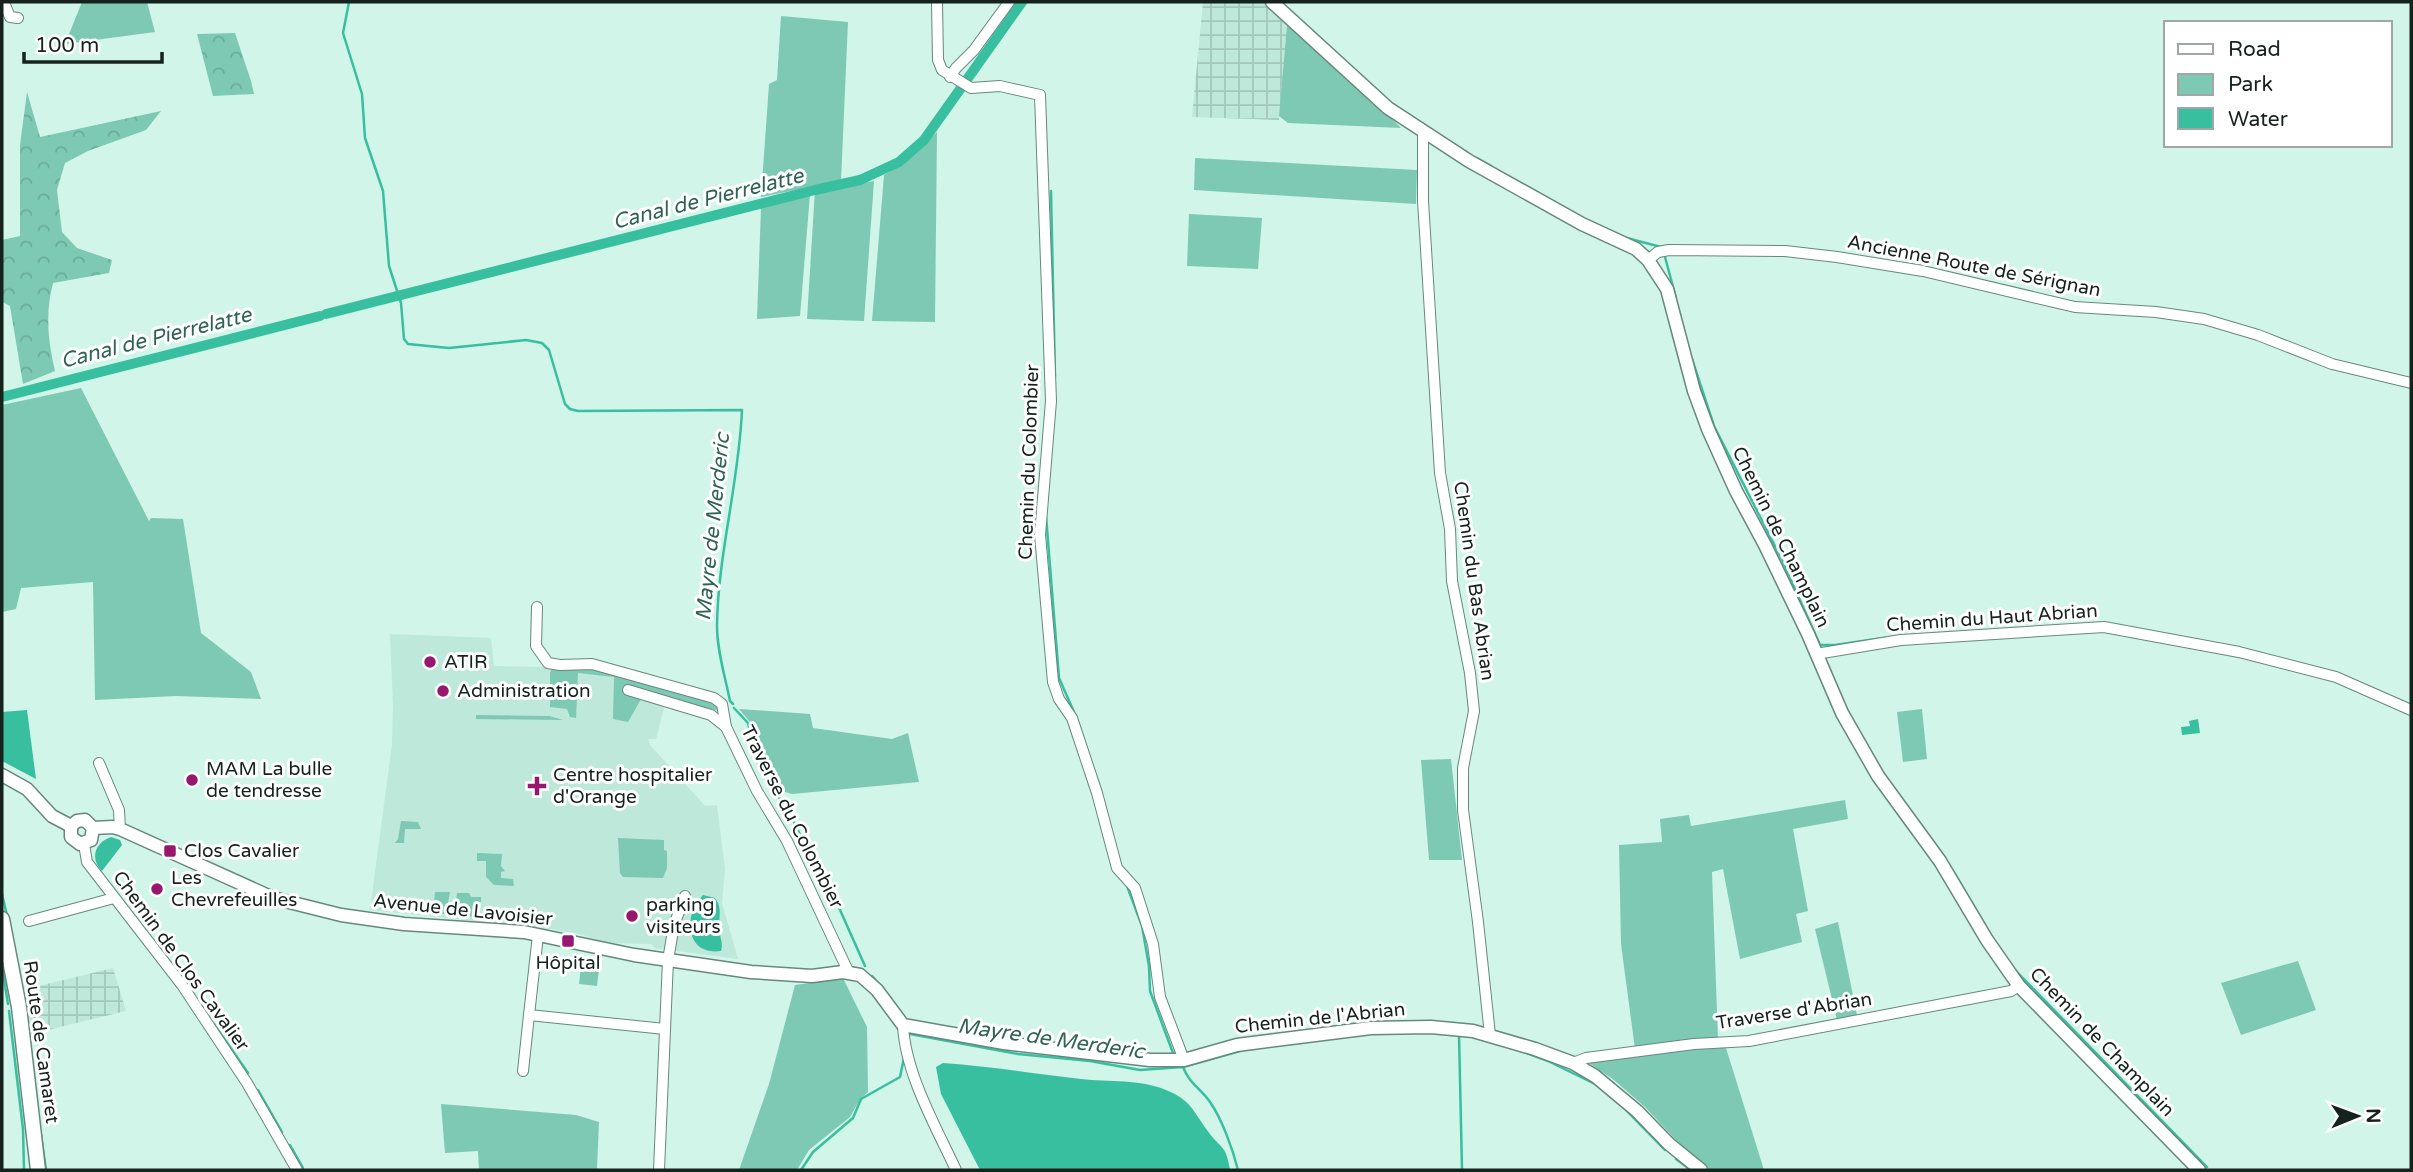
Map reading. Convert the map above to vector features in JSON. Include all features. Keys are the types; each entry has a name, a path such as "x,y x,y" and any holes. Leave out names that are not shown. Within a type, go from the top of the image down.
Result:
{"main road":[{"name":"Route de Camaret","path":"2,919 19,1007 38,1170"}],"street":[{"path":"937,2 938,60 942,70 958,82"},
{"path":"958,82 956,68 974,50 1009,2"},
{"name":"Chemin de Champlain","path":"1272,2 1388,108 1469,161 1582,224 1636,249 1648,260 1667,289 1707,429 1842,713 1878,776 1940,861 1987,940 2019,986 2199,1170"},
{"path":"2,5 5,5 10,16 18,18"},
{"name":"Chemin du Colombier","path":"958,82 1000,86 1041,95 1051,401 1040,535 1053,682 1059,699 1072,718 1097,793 1117,868 1135,888 1153,944 1160,997 1184,1060"},
{"name":"Chemin du Bas Abrian","path":"1423,131 1423,201 1440,474 1450,529 1452,581 1470,673 1474,711 1463,768 1463,810 1490,1035"},
{"name":"Ancienne Route de Sérignan","path":"1648,260 1658,252 1669,250 1785,251 1923,271 2075,307 2156,312 2225,324 2332,364 2411,383"},
{"name":"Traverse du Colombier","path":"537,607 536,646 548,663 592,664 714,698 724,710 726,727 757,791 787,841 849,973"},
{"name":"Chemin du Haut Abrian","path":"1816,654 1901,640 2104,627 2239,652 2336,677 2411,710"},
{"path":"628,690 711,715 726,727"},
{"path":"99,762 119,810 120,829"},
{"name":"Avenue de Lavoisier","path":"2,775 27,789 52,817 71,826"},
{"name":"Avenue de Lavoisier","path":"84,844 73,841 70,834 71,826 77,821 85,820 93,828 120,829 291,904 379,921 538,935 668,960 751,972 812,976 849,973"},
{"path":"84,844 91,840 93,828"},
{"name":"Chemin de Clos Cavalier","path":"84,844 87,862 182,985 247,1083 297,1170"},
{"path":"659,1170 668,960 674,925 685,896"},
{"path":"29,921 114,898"},
{"path":"523,1070 538,935"},
{"path":"849,973 860,975 877,990 892,1013 906,1025 906,1050 956,1170"},
{"name":"Traverse d'Abrian","path":"1573,1063 1586,1058 1694,1044 1749,1041 2011,991 2019,986"},
{"path":"529,1015 665,1029"},
{"name":"Chemin de l'Abrian","path":"906,1025 1004,1043 1150,1060 1184,1060 1237,1045 1371,1028 1431,1027 1473,1031 1573,1063 1595,1076 1701,1170"}],"shaded area":[{"path":"1203,2 1266,2 1287,25 1279,120 1192,117"},
{"name":"Centre hospitalier d'Orange","path":"390,634 491,638 494,666 589,668 615,675 665,704 656,739 648,739 650,745 705,806 717,805 725,869 722,903 738,959 654,948 652,944 607,943 552,929 370,910 392,744"},
{"path":"113,968 126,1011 31,1034 26,989"}],"green space":[{"path":"82,2 147,2 155,32 65,44"},
{"path":"781,16 848,22 841,181 761,197 769,84 777,80"},
{"path":"1287,25 1401,128 1288,123 1279,116"},
{"path":"235,33 254,94 213,96 197,34"},
{"path":"27,92 40,137 161,111 146,130 88,151 65,163 57,190 62,232 77,248 112,260 109,273 53,283 48,327 55,371 23,384 10,306 2,302 2,240 20,236 20,145"},
{"path":"937,132 935,322 872,321 884,175 903,164"},
{"path":"1195,158 1417,170 1416,204 1194,190"},
{"path":"874,181 864,321 807,319 815,190"},
{"path":"810,194 800,316 757,319 761,208"},
{"path":"1189,214 1262,218 1258,269 1187,266"},
{"path":"81,388 149,521 151,518 183,519 201,633 251,672 261,699 176,696 95,700 93,582 21,588 16,609 2,612 2,405"},
{"path":"591,665 713,700 719,705 719,711 645,692 628,722 613,719 614,677 578,673 576,718 570,717 567,709 550,707 550,673 553,666"},
{"path":"739,709 810,714 813,728 892,739 908,733 919,782 792,794 785,792 765,762 762,743 756,740 750,722"},
{"path":"1922,709 1927,759 1903,762 1897,712"},
{"path":"476,715 549,716 563,720 476,719"},
{"path":"1451,759 1462,860 1429,860 1421,760"},
{"path":"1845,800 1848,819 1793,829 1808,911 1796,914 1802,942 1740,959 1723,869 1712,872 1718,1040 1635,1049 1621,944 1619,845 1662,842 1660,819 1689,815 1691,826"},
{"path":"401,821 418,822 421,829 405,829 404,843 395,843 398,839"},
{"path":"618,838 664,840 667,868 663,878 623,877 620,873"},
{"path":"477,853 502,854 501,866 505,871 501,872 501,878 513,879 514,886 494,885 486,877 486,861 477,861"},
{"path":"435,892 450,892 447,909 460,909 460,903 456,902 457,893 481,897 481,902 475,902 475,917 433,913"},
{"path":"1838,922 1857,1015 1837,1020 1815,929"},
{"path":"2298,961 2316,1010 2241,1035 2221,983"},
{"path":"581,967 599,969 597,986 579,984"},
{"path":"843,978 867,1027 868,1092 860,1099 850,1117 809,1150 797,1170 739,1170 769,1084 795,985"},
{"path":"1691,1048 1726,1048 1764,1170 1709,1170 1686,1151 1645,1107 1589,1063"},
{"path":"441,1104 576,1115 599,1122 597,1168 601,1170 479,1170 478,1151 445,1153"}],"water":[{"path":"27,710 36,779 2,761 2,712"},
{"path":"2198,719 2200,733 2182,735 2181,727 2190,726 2189,721"},
{"path":"111,837 120,840 122,845 102,871 96,861 96,852 101,843"},
{"path":"703,895 715,898 719,907 721,951 709,951 700,947 691,933 692,913"},
{"path":"943,1063 1156,1086 1181,1098 1191,1107 1224,1150 1230,1170 980,1170 941,1094 936,1067"}],"waterway":[{"name":"Mayre de Merderic","path":"349,2 343,33 362,94 365,138 383,191 389,266 401,303 404,339 408,344 449,348 526,340 542,343 549,350 565,404 578,411 742,410 721,572 717,626 718,645 730,701 733,704"},
{"name":"Canal de Pierrelatte","path":"326,314 860,180 899,162 924,140 1022,2"},
{"path":"1457,146 1466,152"},
{"path":"1477,158 1491,166"},
{"path":"1051,191 1055,377"},
{"path":"1623,237 1661,247"},
{"path":"1665,257 1676,298"},
{"name":"Canal de Pierrelatte","path":"2,397 320,316"},
{"path":"1692,359 1714,426 1782,560 1820,645 1890,637"},
{"path":"1046,516 1059,678 1074,712"},
{"name":"Mayre de Merderic","path":"734,708 748,723 757,761 767,782 787,808 808,851 824,874 865,966"},
{"path":"1953,871 1985,925"},
{"path":"1127,886 1142,926 1150,991 1173,1053"},
{"path":"2,894 7,916"},
{"path":"2,967 8,1004"},
{"path":"2016,971 2207,1167"},
{"name":"Mayre de Merderic","path":"872,976 880,985"},
{"name":"Mayre de Merderic","path":"888,995 903,1015"},
{"path":"9,1011 23,1129 24,1170"},
{"path":"214,1024 248,1073"},
{"name":"Mayre de Merderic","path":"910,1034 1018,1054 1090,1061 1140,1070 1183,1067 1219,1117 1238,1170"},
{"path":"1459,1035 1462,1170"},
{"path":"1183,1067 1247,1049"},
{"path":"1515,1049 1548,1061 1595,1084"},
{"path":"801,1170 813,1152 853,1118 861,1099 900,1077 904,1058"},
{"path":"258,1090 282,1132"},
{"path":"1624,1108 1665,1150"},
{"path":"41,1135 46,1170"},
{"path":"290,1145 303,1168"},
{"path":"1676,1159 1691,1170"}],"place":[{"name":"ATIR","path":"430,662"},
{"name":"Administration","path":"443,691"},
{"name":"MAM La bulle de tendresse","path":"192,780"},
{"name":"Centre hospitalier d'Orange","path":"537,786"},
{"name":"Clos Cavalier","path":"170,851"},
{"name":"Les Chevrefeuilles","path":"157,889"},
{"name":"parking visiteurs","path":"632,916"},
{"name":"Hôpital","path":"568,941"}]}
